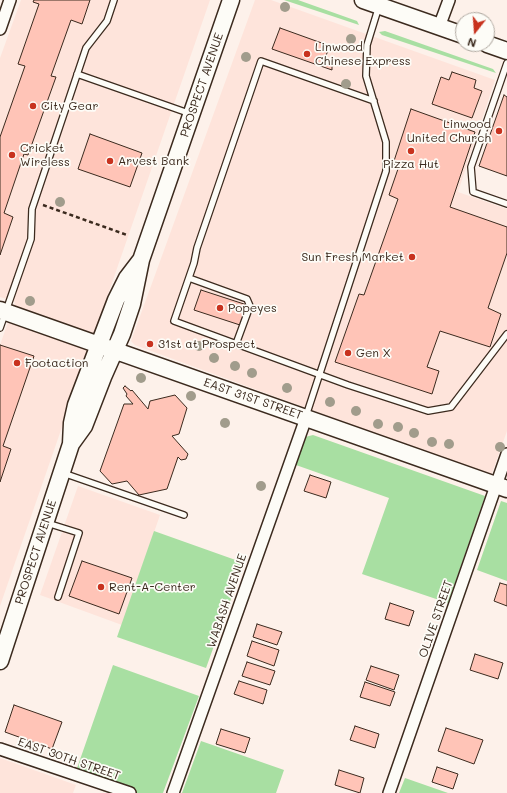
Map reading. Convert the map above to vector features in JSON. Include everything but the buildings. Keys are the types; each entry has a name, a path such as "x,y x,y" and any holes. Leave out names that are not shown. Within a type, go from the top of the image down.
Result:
{"main road":[{"name":"PROSPECT AVENUE","path":"71,444 84,426 132,304 141,260 231,0"},
{"path":"363,0 455,32"},
{"path":"495,47 507,51"},
{"name":"PROSPECT AVENUE","path":"0,661 71,444 72,423 76,405 116,300 127,278 141,260"},
{"name":"EAST 31ST STREET","path":"3,310 502,487"}],"street":[{"path":"0,29 10,0"},
{"path":"439,27 449,0"},
{"name":"WABASH AVENUE","path":"173,793 306,418"},
{"name":"OLIVE STREET","path":"389,793 502,487 507,454"},
{"name":"EAST 30TH STREET","path":"0,749 130,793"}],"lane":[{"path":"0,328 3,310 31,239 32,209 86,48 107,21 114,0"},
{"path":"306,418 386,171 386,142 366,76 367,45 379,6"},
{"path":"374,101 261,61 197,248 189,278 174,321 319,374 428,411 451,407 507,334"},
{"path":"507,63 471,167 473,192 507,204"},
{"path":"78,74 191,114"},
{"path":"189,278 247,299 250,306 236,344"},
{"path":"62,473 184,515"},
{"path":"46,522 78,533 58,597"}],"path":[{"path":"43,206 126,235"}],"shaded area":[{"path":"21,0 210,0 0,606 0,345 15,302 0,297 0,58"},
{"path":"255,0 271,0 495,80 458,192 507,209 507,431 491,476 135,345 131,341"},
{"path":"78,486 160,515 122,625 40,595"},
{"path":"0,758 76,785 73,793 0,793"}],"green space":[{"path":"284,0 298,0 357,21 359,25"},
{"path":"385,31 493,69 496,73 382,35 379,32"},
{"path":"313,435 485,496 448,603 362,574 389,498 296,465 305,437"},
{"path":"501,501 507,503 507,581 477,570"},
{"path":"154,531 244,563 206,668 117,637"},
{"path":"113,665 199,696 163,793 130,793 75,774"},
{"path":"201,741 284,770 276,793 182,793"},
{"path":"405,778 448,793 399,793"}],"place":[{"name":"Linwood Chinese Express","path":"307,54"},
{"name":"City Gear","path":"33,106"},
{"name":"Linwood United Church","path":"499,131"},
{"name":"Pizza Hut","path":"411,151"},
{"name":"Cricket Wireless","path":"12,155"},
{"name":"Arvest Bank","path":"110,161"},
{"name":"Sun Fresh Market","path":"412,257"},
{"name":"Popeyes","path":"220,308"},
{"name":"31st at Prospect","path":"150,344"},
{"name":"Gen X","path":"348,353"},
{"name":"Footaction","path":"17,363"},
{"name":"Rent-A-Center","path":"101,587"}]}
